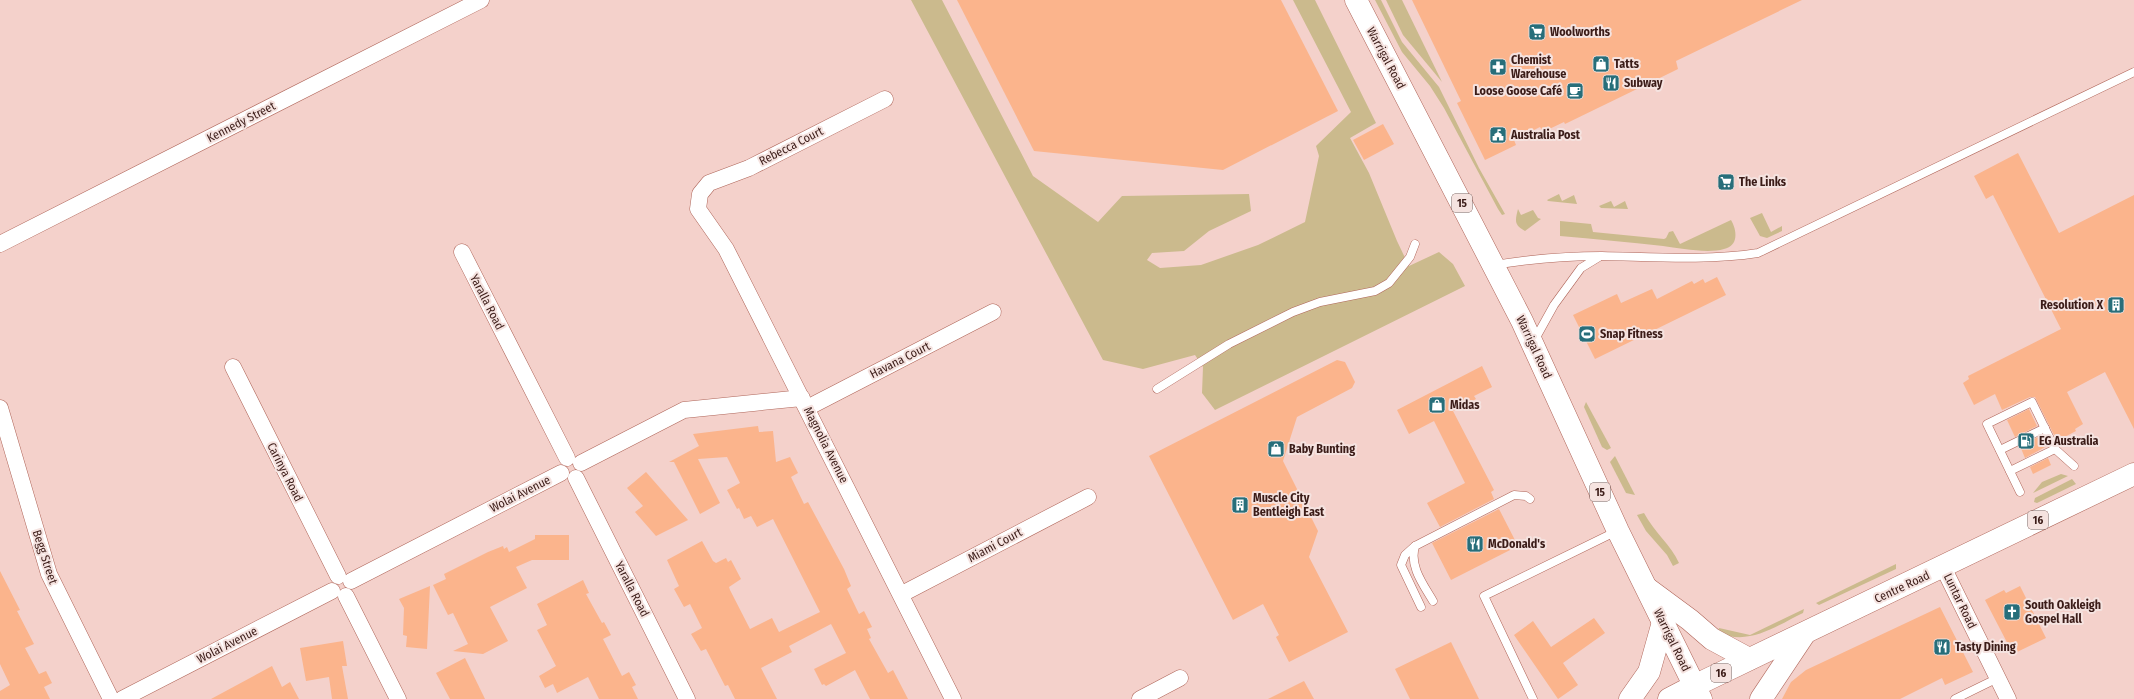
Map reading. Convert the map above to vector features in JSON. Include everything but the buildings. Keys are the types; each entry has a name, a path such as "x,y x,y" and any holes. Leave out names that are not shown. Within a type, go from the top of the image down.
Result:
{"main road":[{"name":"Warrigal Road","path":"1356,0 1495,265 1533,343 1618,531 1648,588 1697,693"},
{"name":"Centre Road","path":"1669,699 1697,693 1749,659 2134,474"},
{"path":"1648,588 1712,639 1749,659"},
{"path":"1630,699 1649,672 1663,622"},
{"path":"1761,699 1806,632"}],"street":[{"name":"Kennedy Street","path":"0,244 481,0"},
{"name":"Rebecca Court","path":"700,194 709,183 749,168 885,99"},
{"name":"Magnolia Avenue","path":"700,194 698,209 726,249 902,594 953,699"},
{"name":"Yaralla Road","path":"462,252 574,461"},
{"name":"Havana Court","path":"804,403 993,312"},
{"name":"Carinya Road","path":"233,367 398,699"},
{"path":"574,461 582,473 576,478 570,480 561,473 562,463 574,461 684,410 804,403"},
{"name":"Begg Street","path":"0,408 49,574 111,699"},
{"name":"Wolai Avenue","path":"122,699 561,473"},
{"name":"Yaralla Road","path":"576,478 687,699"},
{"name":"Miami Court","path":"902,594 1088,497"},
{"name":"Luntar Road","path":"1943,567 2008,699"},
{"path":"1140,699 1180,678"}],"lane":[{"path":"1495,265 1529,259 1600,256 1724,258 1758,253 2134,72"},
{"path":"1157,389 1229,344 1293,312 1320,302 1375,291 1389,283 1410,257 1415,244"},
{"path":"1533,343 1554,305 1581,268 1600,256"},
{"path":"2020,492 1987,424 2032,402 2055,449 2074,466"},
{"path":"2000,450 2045,428"},
{"path":"2010,471 2055,449"},
{"path":"1422,607 1401,565 1405,555 1415,546 1514,495 1526,496 1530,499"},
{"path":"1533,699 1484,596 1618,531"},
{"path":"1415,546 1413,553 1414,566 1433,602"},
{"path":"1955,699 1998,678"}],"shaded area":[{"path":"911,0 942,0 1033,176 1098,222 1122,196 1249,194 1251,211 1209,231 1184,251 1152,253 1147,260 1160,268 1201,265 1258,245 1305,222 1319,156 1316,146 1351,112 1293,0 1315,0 1376,123 1350,138 1369,173 1409,266 1439,252 1453,264 1465,286 1215,410 1202,393 1203,367 1195,355 1143,369 1103,360"},
{"path":"1375,0 1381,0 1402,42 1439,87 1479,168 1505,214 1502,215 1498,209 1444,108 1430,86 1402,52"},
{"path":"1386,0 1402,0 1442,82 1403,35"},
{"path":"1559,194 1562,201 1574,195 1577,204 1547,200"},
{"path":"1611,201 1614,207 1625,201 1628,209 1601,208 1599,206"},
{"path":"1518,209 1521,215 1533,210 1538,218 1541,219 1525,231 1517,225 1516,222"},
{"path":"1762,213 1771,232 1782,226 1782,231 1767,238 1760,236 1750,218"},
{"path":"1731,220 1735,228 1735,237 1732,245 1724,249 1710,251 1560,236 1560,221 1591,224 1593,232 1664,239 1669,232 1673,231 1680,244"},
{"path":"1586,402 1611,448 1607,450 1602,447 1584,407"},
{"path":"1615,456 1635,495 1626,493 1610,462"},
{"path":"2061,474 2068,476 2033,493 2042,482"},
{"path":"2072,479 2076,484 2037,503 2034,502 2035,498"},
{"path":"1644,513 1672,550 1679,563 1673,566 1667,555 1646,531 1637,515"},
{"path":"1896,564 1896,569 1819,605 1816,603"},
{"path":"1804,609 1803,613 1783,624 1751,636 1729,636 1718,632 1719,628 1750,635"}],"place":[{"name":"Woolworths","path":"1537,32"},
{"name":"Tatts","path":"1601,64"},
{"name":"Chemist Warehouse","path":"1498,67"},
{"name":"Subway","path":"1611,83"},
{"name":"Loose Goose Café","path":"1575,91"},
{"name":"Australia Post","path":"1498,135"},
{"name":"The Links","path":"1726,182"},
{"name":"Resolution X","path":"2116,305"},
{"name":"Snap Fitness","path":"1587,334"},
{"name":"Midas","path":"1437,405"},
{"name":"EG Australia","path":"2026,441"},
{"name":"Baby Bunting","path":"1276,449"},
{"name":"Muscle City Bentleigh East","path":"1240,505"},
{"name":"McDonald's","path":"1475,544"},
{"name":"South Oakleigh Gospel Hall","path":"2012,612"},
{"name":"Tasty Dining","path":"1942,647"}]}
